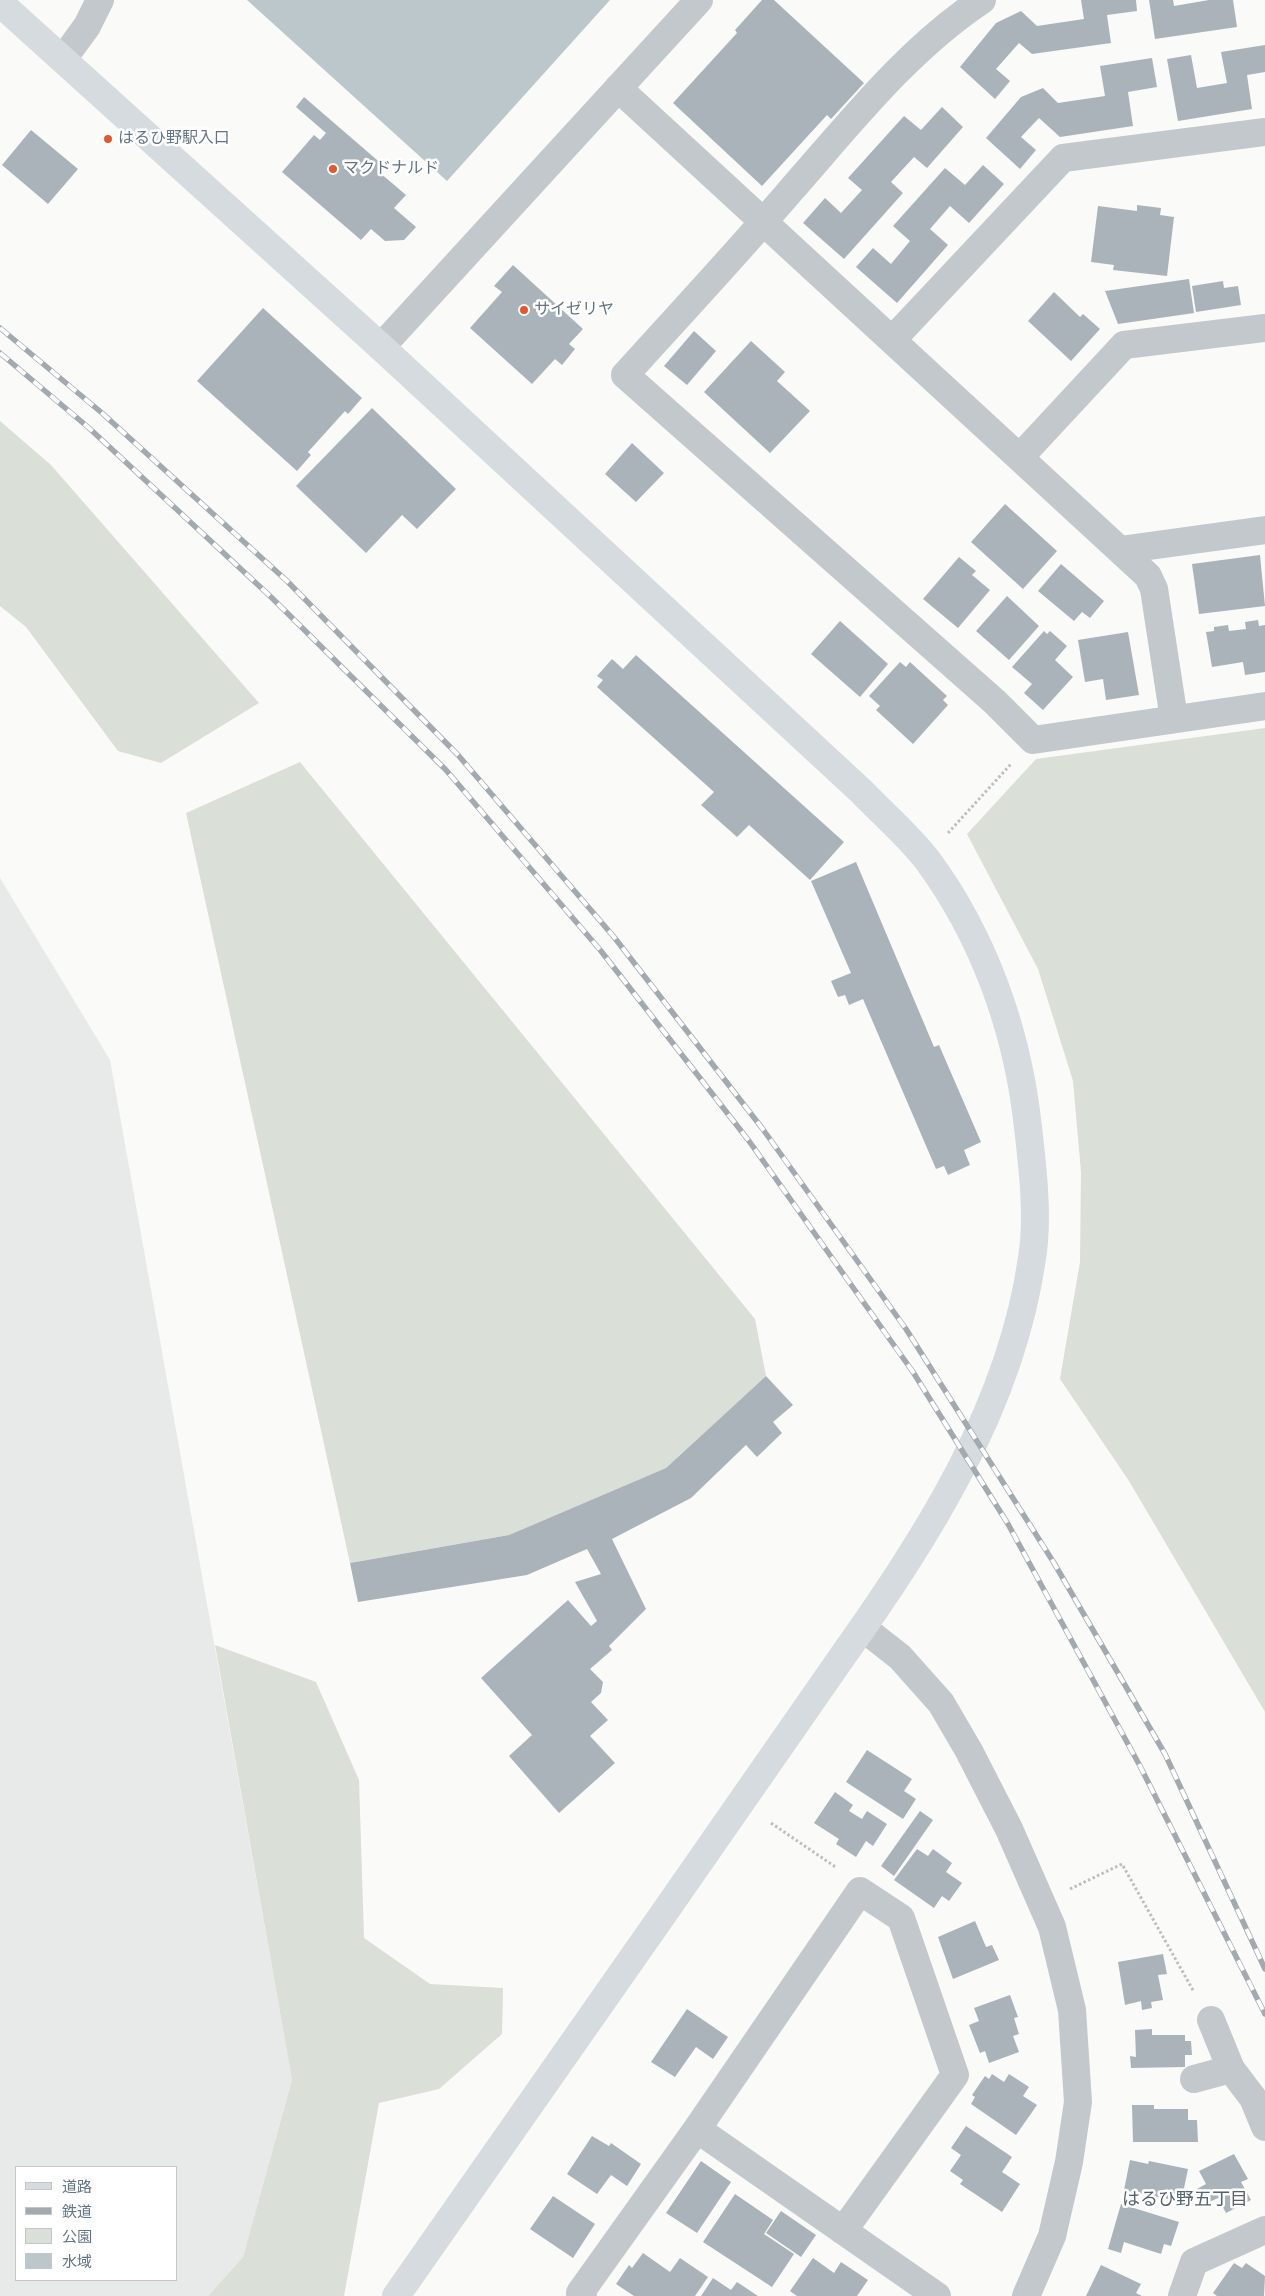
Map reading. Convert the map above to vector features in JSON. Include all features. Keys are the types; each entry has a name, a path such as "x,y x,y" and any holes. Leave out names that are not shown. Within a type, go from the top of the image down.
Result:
{"main road":[{"path":"0,2 381,346 861,792 925,857 962,912 1002,1006 1022,1078 1034,1172 1033,1253 1022,1319 1001,1381 972,1446 941,1507 863,1628 396,2296"}],"street":[{"path":"63,59 87,26 100,0"},
{"path":"381,346 699,0"},
{"path":"982,0 951,21 889,78 764,222 625,375 995,702 1033,740 1265,706"},
{"path":"618,88 1148,576 1154,589 1174,719"},
{"path":"892,340 1063,158 1265,132"},
{"path":"1020,457 1124,345 1265,328"},
{"path":"1120,550 1265,530"},
{"path":"863,1628 900,1657 941,1703 969,1751 1009,1829 1052,1927 1072,2010 1078,2102 1070,2162 1052,2236 1026,2296"},
{"path":"584,2296 580,2293 697,2129 860,1891 901,1918 955,2075 843,2231"},
{"path":"1211,2020 1231,2070 1253,2098 1265,2127"},
{"path":"1194,2079 1231,2070"},
{"path":"697,2129 937,2296"},
{"path":"1182,2296 1194,2262 1265,2230"}],"path":[{"path":"925,857 1033,740"},
{"path":"771,1824 844,1873 860,1891"},
{"path":"1041,1902 1122,1864 1211,2020"}],"shaded area":[{"path":"0,878 110,1060 292,2080 243,2257 208,2296 0,2296"}],"green space":[{"path":"0,421 51,465 259,703 161,763 118,751 26,627 0,606"},
{"path":"1265,728 1265,1712 1129,1481 1060,1379 1080,1262 1081,1172 1073,1081 1038,969 967,834 1036,759"},
{"path":"300,762 755,1319 766,1376 666,1468 509,1535 350,1563 186,813"},
{"path":"215,1645 316,1682 359,1780 364,1938 430,1984 503,1988 502,2034 439,2089 379,2103 344,2296 208,2296 243,2257 292,2080"}],"water":[{"path":"247,0 610,0 447,181"}],"building":[{"path":"762,0 774,0 864,83 831,119 827,115 762,186 673,103 737,33 735,30"},
{"path":"1081,0 1136,0 1137,11 1107,15 1111,43 1032,54 1019,43 996,69 1010,81 995,99 960,67 996,23 1021,11 1037,26 1084,19"},
{"path":"1149,0 1173,0 1174,6 1209,0 1233,0 1237,27 1155,39"},
{"path":"1265,45 1265,72 1247,75 1252,109 1178,121 1167,59 1191,55 1197,88 1227,83 1221,52"},
{"path":"1152,58 1157,87 1128,92 1133,126 1060,137 1039,118 1021,137 1036,150 1020,169 986,138 1021,97 1043,88 1058,103 1105,96 1100,66"},
{"name":"マクドナルド","path":"304,97 384,166 379,172 406,195 394,208 416,227 404,240 385,241 371,229 361,240 282,172 314,135 320,140 326,133 296,107"},
{"path":"942,107 963,127 927,168 914,157 891,182 903,193 844,259 803,223 825,198 841,213 862,190 848,178 904,116 921,130"},
{"path":"31,130 78,169 48,204 2,165"},
{"path":"983,165 1004,184 969,223 950,206 930,229 948,245 897,303 856,267 873,248 891,264 910,241 893,226 945,168 965,185"},
{"path":"1137,205 1161,208 1160,215 1174,217 1167,276 1113,270 1114,265 1091,262 1098,206 1137,211"},
{"name":"サイゼリヤ","path":"513,265 583,329 569,344 575,349 562,365 555,359 532,384 470,328 502,292 494,286"},
{"path":"1189,279 1194,313 1118,324 1105,291"},
{"path":"1223,281 1224,288 1238,286 1241,305 1196,312 1192,286"},
{"path":"1054,292 1080,317 1083,314 1100,329 1071,361 1028,321"},
{"path":"263,308 362,398 348,414 345,411 308,452 311,455 297,471 197,381"},
{"path":"694,331 716,351 687,385 664,366"},
{"path":"751,341 785,372 777,381 810,411 770,453 704,392"},
{"path":"372,408 456,489 417,529 402,515 366,553 296,486"},
{"path":"632,443 664,473 636,502 605,474"},
{"path":"1005,504 1057,551 1023,589 971,542"},
{"path":"1260,555 1265,606 1199,614 1192,564"},
{"path":"959,557 976,571 972,575 990,590 958,628 923,599"},
{"path":"1061,564 1104,601 1090,618 1082,612 1074,621 1038,591"},
{"path":"1007,596 1039,626 1009,660 976,631"},
{"path":"1258,620 1259,626 1265,625 1265,672 1245,675 1243,662 1212,667 1206,632 1214,631 1214,627 1228,625 1229,631 1246,629 1245,622"},
{"path":"840,621 888,664 860,697 811,654"},
{"path":"1044,631 1047,634 1050,631 1067,646 1055,660 1073,677 1043,710 1024,693 1032,684 1012,667"},
{"path":"1128,632 1139,695 1106,700 1103,679 1085,682 1078,640"},
{"path":"636,655 844,842 810,880 749,825 737,837 701,805 714,792 597,687 603,680 597,676 612,659 623,669"},
{"path":"900,662 906,667 910,662 947,696 943,700 948,705 913,744 876,710 880,706 869,696"},
{"path":"856,862 934,1047 939,1045 981,1142 964,1150 970,1165 948,1175 944,1166 936,1169 863,999 849,1005 845,995 838,997 831,981 851,973 811,881"},
{"path":"766,1376 793,1405 773,1422 782,1433 757,1457 746,1445 691,1498 612,1539 646,1609 609,1646 612,1650 590,1669 603,1682 601,1693 591,1702 608,1720 590,1736 615,1763 559,1813 509,1756 532,1735 481,1678 568,1600 591,1626 597,1621 575,1582 601,1574 587,1549 527,1575 358,1602 350,1563 509,1535 666,1468"},
{"path":"867,1750 912,1779 904,1791 916,1799 903,1819 846,1782"},
{"path":"835,1792 853,1805 849,1811 862,1819 867,1811 887,1824 873,1846 866,1841 856,1857 836,1844 839,1839 814,1823"},
{"path":"920,1811 933,1820 894,1876 881,1866"},
{"path":"917,1849 928,1856 933,1849 952,1863 946,1872 962,1883 949,1901 942,1896 934,1908 894,1880"},
{"path":"975,1921 986,1947 992,1945 999,1960 953,1979 938,1937"},
{"path":"1163,1954 1167,1974 1158,1975 1163,2000 1151,2002 1152,2008 1142,2010 1141,2001 1125,2005 1118,1962"},
{"path":"1010,1995 1018,2017 1014,2018 1019,2034 1013,2036 1019,2052 989,2063 985,2051 980,2053 969,2025 979,2021 974,2008"},
{"path":"687,2009 728,2037 713,2059 696,2047 675,2077 651,2062"},
{"path":"1152,2029 1152,2035 1185,2035 1185,2041 1191,2041 1192,2055 1185,2055 1185,2067 1131,2068 1130,2056 1136,2057 1135,2030"},
{"path":"992,2074 1004,2082 1009,2074 1029,2087 1023,2096 1037,2105 1016,2135 971,2104 975,2097 972,2095 985,2076 989,2079"},
{"path":"1132,2105 1154,2105 1154,2109 1188,2109 1188,2120 1197,2120 1198,2142 1133,2142"},
{"path":"966,2126 1012,2157 1002,2172 1020,2184 1002,2212 960,2184 963,2180 950,2171 961,2155 951,2148"},
{"path":"592,2136 609,2146 611,2143 641,2164 627,2186 611,2175 597,2194 567,2174"},
{"path":"1234,2154 1248,2179 1241,2182 1251,2200 1226,2213 1218,2198 1205,2204 1197,2189 1206,2184 1199,2171"},
{"path":"1130,2160 1148,2164 1149,2161 1188,2169 1182,2198 1174,2196 1173,2200 1124,2190"},
{"path":"701,2161 731,2182 697,2233 666,2213"},
{"path":"735,2194 773,2220 764,2234 794,2254 772,2287 703,2242"},
{"path":"553,2196 595,2224 573,2258 530,2229"},
{"path":"1121,2204 1179,2222 1171,2246 1164,2244 1161,2254 1124,2242 1121,2253 1108,2249"},
{"path":"781,2211 816,2235 801,2257 766,2233"},
{"path":"643,2253 670,2272 680,2258 708,2277 695,2296 634,2296 616,2284 629,2265 632,2268"},
{"path":"813,2258 834,2273 841,2262 868,2280 857,2296 797,2296 790,2291"},
{"path":"1234,2263 1242,2268 1246,2263 1265,2276 1264,2296 1217,2296 1213,2293"},
{"path":"1101,2265 1141,2284 1136,2293 1142,2296 1086,2296"},
{"path":"713,2278 731,2290 737,2282 758,2296 701,2296"}],"railway":[{"path":"0,328 102,413 287,581 458,755 614,937 762,1128 906,1329 1054,1563 1165,1754 1265,1969"},
{"path":"0,353 89,428 271,597 446,770 601,951 749,1141 913,1372 1008,1524 1140,1766 1265,2014"}],"place":[{"name":"はるひ野駅入口","path":"108,139"},
{"name":"マクドナルド","path":"333,169"},
{"name":"サイゼリヤ","path":"524,310"}],"district":[{"name":"はるひ野五丁目","path":"1185,2200"}]}
